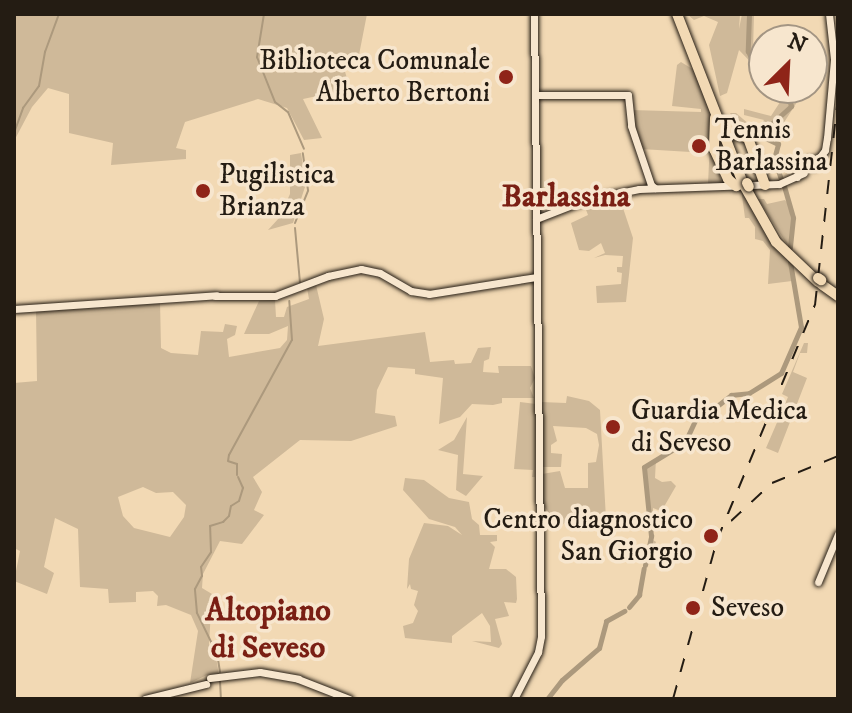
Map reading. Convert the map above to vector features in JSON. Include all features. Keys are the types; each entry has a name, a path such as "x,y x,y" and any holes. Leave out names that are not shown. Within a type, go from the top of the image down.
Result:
{"highway":[{"path":"679,14 738,164"},
{"path":"716,108 730,132 749,140 743,183"},
{"path":"716,108 714,147 743,183 765,226 797,262 838,294"},
{"path":"739,135 734,141 743,183"},
{"path":"714,147 717,141 722,142 738,164"}],"street":[{"path":"514,699 541,640 534,14"},
{"path":"536,219 585,200 649,185 783,183 801,173 811,172 812,163 827,146 834,59 829,14"},
{"path":"535,95 625,93 630,97 631,126 649,185"},
{"path":"215,296 272,297 357,269 376,271 423,294 536,277"},
{"path":"232,297 283,293"},
{"path":"14,309 215,296 272,297"},
{"path":"818,582 838,534"},
{"path":"145,699 246,672 298,679 349,699"}],"shaded area":[{"path":"14,14 367,14 359,55 344,68 350,89 303,99 322,138 304,140 287,108 258,99 185,122 176,148 186,150 186,159 111,165 113,143 69,133 69,94 48,88 32,107 14,141"},
{"path":"687,14 740,14 739,29 742,14 754,14 754,24 748,24 748,59 739,50 727,93 720,96 709,45 718,22 704,16 694,20"},
{"path":"681,62 694,70 712,114 721,183 708,184 711,121 707,153 641,149 633,128 631,110 701,112 701,109 672,106 677,65"},
{"path":"779,104 796,104 783,124 781,139 757,134 756,150 730,113 736,113 757,131 764,120 744,115 744,109 771,116"},
{"path":"301,153 306,184 293,223 268,230 279,218 290,194 290,155"},
{"path":"741,188 762,227 788,260 792,281 768,284 770,250 763,241 755,239 755,227 749,218 745,218"},
{"path":"614,196 621,202 633,238 626,302 597,303 596,286 621,284 622,273 617,272 617,267 622,267 623,256 594,258 605,253 601,243 589,251 579,250 571,223 588,215 583,202"},
{"path":"758,199 764,199 767,204 785,200 789,205 792,225 788,246"},
{"path":"316,285 324,319 318,346 425,332 430,362 454,360 455,364 471,363 478,348 491,347 489,359 484,361 483,372 499,373 498,366 531,366 535,378 530,388 534,398 502,398 502,403 493,405 472,404 460,417 439,424 443,378 415,374 415,369 388,367 377,390 375,413 395,416 397,426 351,441 300,440 253,477 262,492 254,510 264,515 242,544 220,541 203,574 202,588 212,594 209,644 216,657 219,675 207,675 190,683 198,631 191,615 166,605 157,606 158,596 153,591 136,592 136,602 109,603 108,589 80,587 78,529 55,518 44,567 54,573 47,594 14,581 20,551 14,548 14,383 37,381 36,310 160,301 161,348 171,353 198,355 201,331 223,332 225,324 237,326 235,335 227,339 229,357 280,348 287,340 288,326 269,334 244,334 259,301 275,300 276,317 284,317 287,307 309,299 307,288","holes":["143,487 156,493 173,492 186,505 184,517 170,537 134,528 123,516 118,497"]},
{"path":"804,343 808,343 807,353 800,353 793,372 807,378 778,453 766,448 788,397 782,394"},
{"path":"567,396 589,401 600,410 606,519 572,516 559,528 542,503 542,474 560,471 565,488 588,488 588,463 596,462 599,445 597,434 586,428 553,426 557,441 551,445 551,453 562,454 561,467 541,467 541,402 566,403"},
{"path":"520,402 536,404 535,477 532,477 533,470 514,469"},
{"path":"467,417 463,474 483,476 466,496 456,490 458,455 438,450 454,440"},
{"path":"656,459 655,478 662,482 671,481 676,486 665,505 666,513 653,508 653,534 645,469"},
{"path":"405,478 424,480 449,498 469,502 472,519 479,525 480,535 497,535 497,541 490,542 495,547 489,569 506,569 516,577 517,599 516,603 504,602 509,616 495,619 502,644 499,648 472,641 491,642 490,626 482,613 452,636 452,643 405,638 403,626 413,623 418,611 414,605 418,591 411,589 410,584 407,589 409,559 424,523 448,526 462,535 455,527 429,519 403,490"},
{"path":"653,534 656,542 647,566"}],"waterway":[{"path":"14,133 23,108 39,86 45,52 59,14"},
{"path":"264,14 257,57 275,102 288,112 304,149"},
{"name":"Seveso","path":"749,14 749,24"},
{"name":"Seveso","path":"782,182 774,159 778,144 763,137 769,126 790,104"},
{"path":"295,223 308,190 303,153"},
{"name":"Seveso","path":"784,186 793,218 790,248"},
{"path":"295,228 300,283"},
{"name":"Seveso","path":"645,565 651,536 644,467 685,442 702,406 717,406 731,395 749,393 781,373 801,327 790,262"},
{"path":"237,475 237,464 228,461 229,455 292,340 289,301"},
{"path":"220,672 217,654 197,613 195,589 202,576 201,567 211,552 210,526 223,522 229,516 231,506 239,501 243,488 238,477"},
{"name":"Seveso","path":"629,607 639,595 644,568"},
{"name":"Seveso","path":"547,699 562,680 599,648 606,621 624,611"},
{"path":"220,681 221,699"}],"railway":[{"path":"673,699 717,540 815,305 838,97"},
{"path":"731,521 772,483 838,456"}],"place":[{"name":"Biblioteca Comunale Alberto Bertoni","path":"506,77"},
{"name":"Tennis Barlassina","path":"699,146"},
{"name":"Pugilistica Brianza","path":"203,191"},
{"name":"Guardia Medica di Seveso","path":"613,427"},
{"name":"Centro diagnostico San Giorgio","path":"711,536"},
{"name":"Seveso","path":"693,608"}],"district":[{"name":"Barlassina","path":"566,197"},
{"name":"Altopiano di Seveso","path":"268,630"}]}
